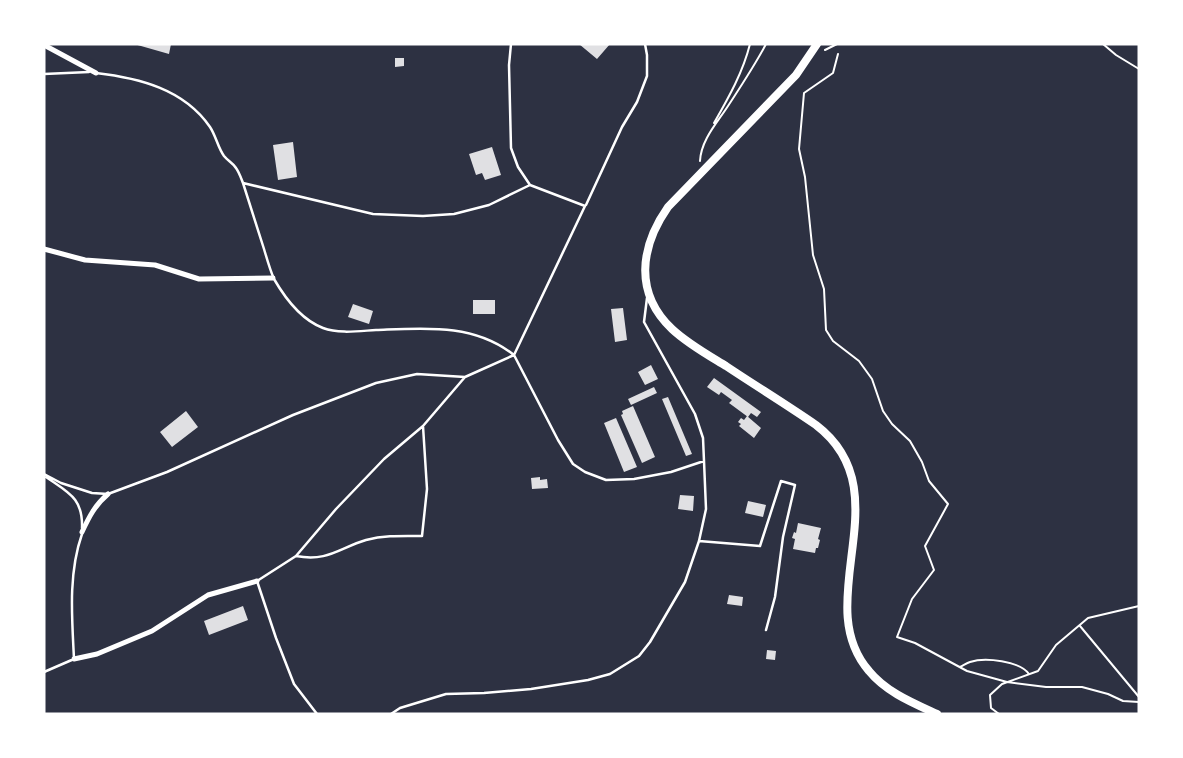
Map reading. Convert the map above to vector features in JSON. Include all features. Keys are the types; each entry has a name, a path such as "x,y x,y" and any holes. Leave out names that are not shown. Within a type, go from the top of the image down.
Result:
{"main road":[{"path":"817,44 796,75 668,207 652,234 645,262 648,290 661,317 677,333 809,420 833,441 846,462 854,486 855,527 847,607 850,638 864,665 876,679 896,693 937,714"}],"street":[{"path":"44,45 96,73"},
{"path":"44,249 85,260 155,265 199,279 273,278"},
{"path":"82,533 97,504 108,494"},
{"path":"74,659 97,654 152,631 208,595 257,581"}],"lane":[{"path":"511,44 511,148 518,167 530,186 585,206"},
{"path":"317,714 294,684 257,581 296,556 336,509 384,459 422,426 465,377 514,355 647,76 645,44"},
{"path":"44,74 96,73 127,76 172,93 192,106 211,128 224,156 237,169 273,278 287,299 305,318 323,328 347,332 453,330 485,337 501,345 514,355 573,464 606,480 634,479 671,472 704,461"},
{"path":"243,183 373,214 423,216 454,214 489,205 530,186"},
{"path":"391,714 400,708 446,694 508,691 588,680 610,674 639,656 666,617 685,582 699,541 706,509 703,439 695,414 644,322 648,290"},
{"path":"44,475 92,493 108,494 167,472 293,415 376,383 417,374 465,377"},
{"path":"296,556 309,559 326,557 364,541 389,535 422,536 427,489 422,426"},
{"path":"44,475 77,500 83,515 82,533 76,549 72,596 74,659 44,672"},
{"path":"699,541 760,546 781,481 795,485 783,537 775,597 766,630"}],"path":[{"path":"702,172 700,154 731,94 750,44"},
{"path":"709,133 766,44"},
{"path":"1104,44 1139,69"},
{"path":"838,54 832,73 804,93 799,149 805,177 813,255 824,289 826,330 833,341 859,361 872,379 883,411 910,441 929,481 948,504 925,546 934,570 912,599 897,637 915,643 967,671 1007,682 1046,687 1082,687 1123,701 1139,702"},
{"path":"999,714 991,708 990,695 1002,684 1038,671 1056,645 1088,618 1139,606"},
{"path":"1080,625 1139,697"},
{"path":"959,667 973,661 1014,663 1029,674"}],"building":[{"path":"134,44 171,44 169,54"},
{"path":"579,44 610,44 597,59"},
{"path":"395,58 404,58 404,66 395,67"},
{"path":"293,142 297,177 278,180 273,145"},
{"path":"492,147 501,175 485,180 482,173 476,175 469,154"},
{"path":"473,300 495,300 495,314 473,314"},
{"path":"353,304 373,311 369,324 348,317"},
{"path":"623,308 627,340 615,342 611,309"},
{"path":"651,365 658,379 645,385 638,372"},
{"path":"714,378 761,412 757,417 751,413 748,417 729,403 732,400 707,387"},
{"path":"654,387 657,393 631,405 628,399"},
{"path":"668,397 692,454 686,456 662,399"},
{"path":"633,406 655,457 642,463 621,415 622,411"},
{"path":"186,411 198,427 172,447 160,432"},
{"path":"747,416 761,428 754,438 739,426 741,418 744,420"},
{"path":"616,418 637,467 624,472 604,423"},
{"path":"540,477 540,480 547,479 548,488 532,489 531,478"},
{"path":"680,495 694,496 693,511 678,509"},
{"path":"748,501 766,505 763,517 745,513"},
{"path":"798,523 821,528 815,553 793,549 795,539 792,538"},
{"path":"729,595 743,597 742,606 727,604"},
{"path":"243,606 248,620 209,635 204,621"},
{"path":"767,650 776,651 775,660 766,659"}]}
